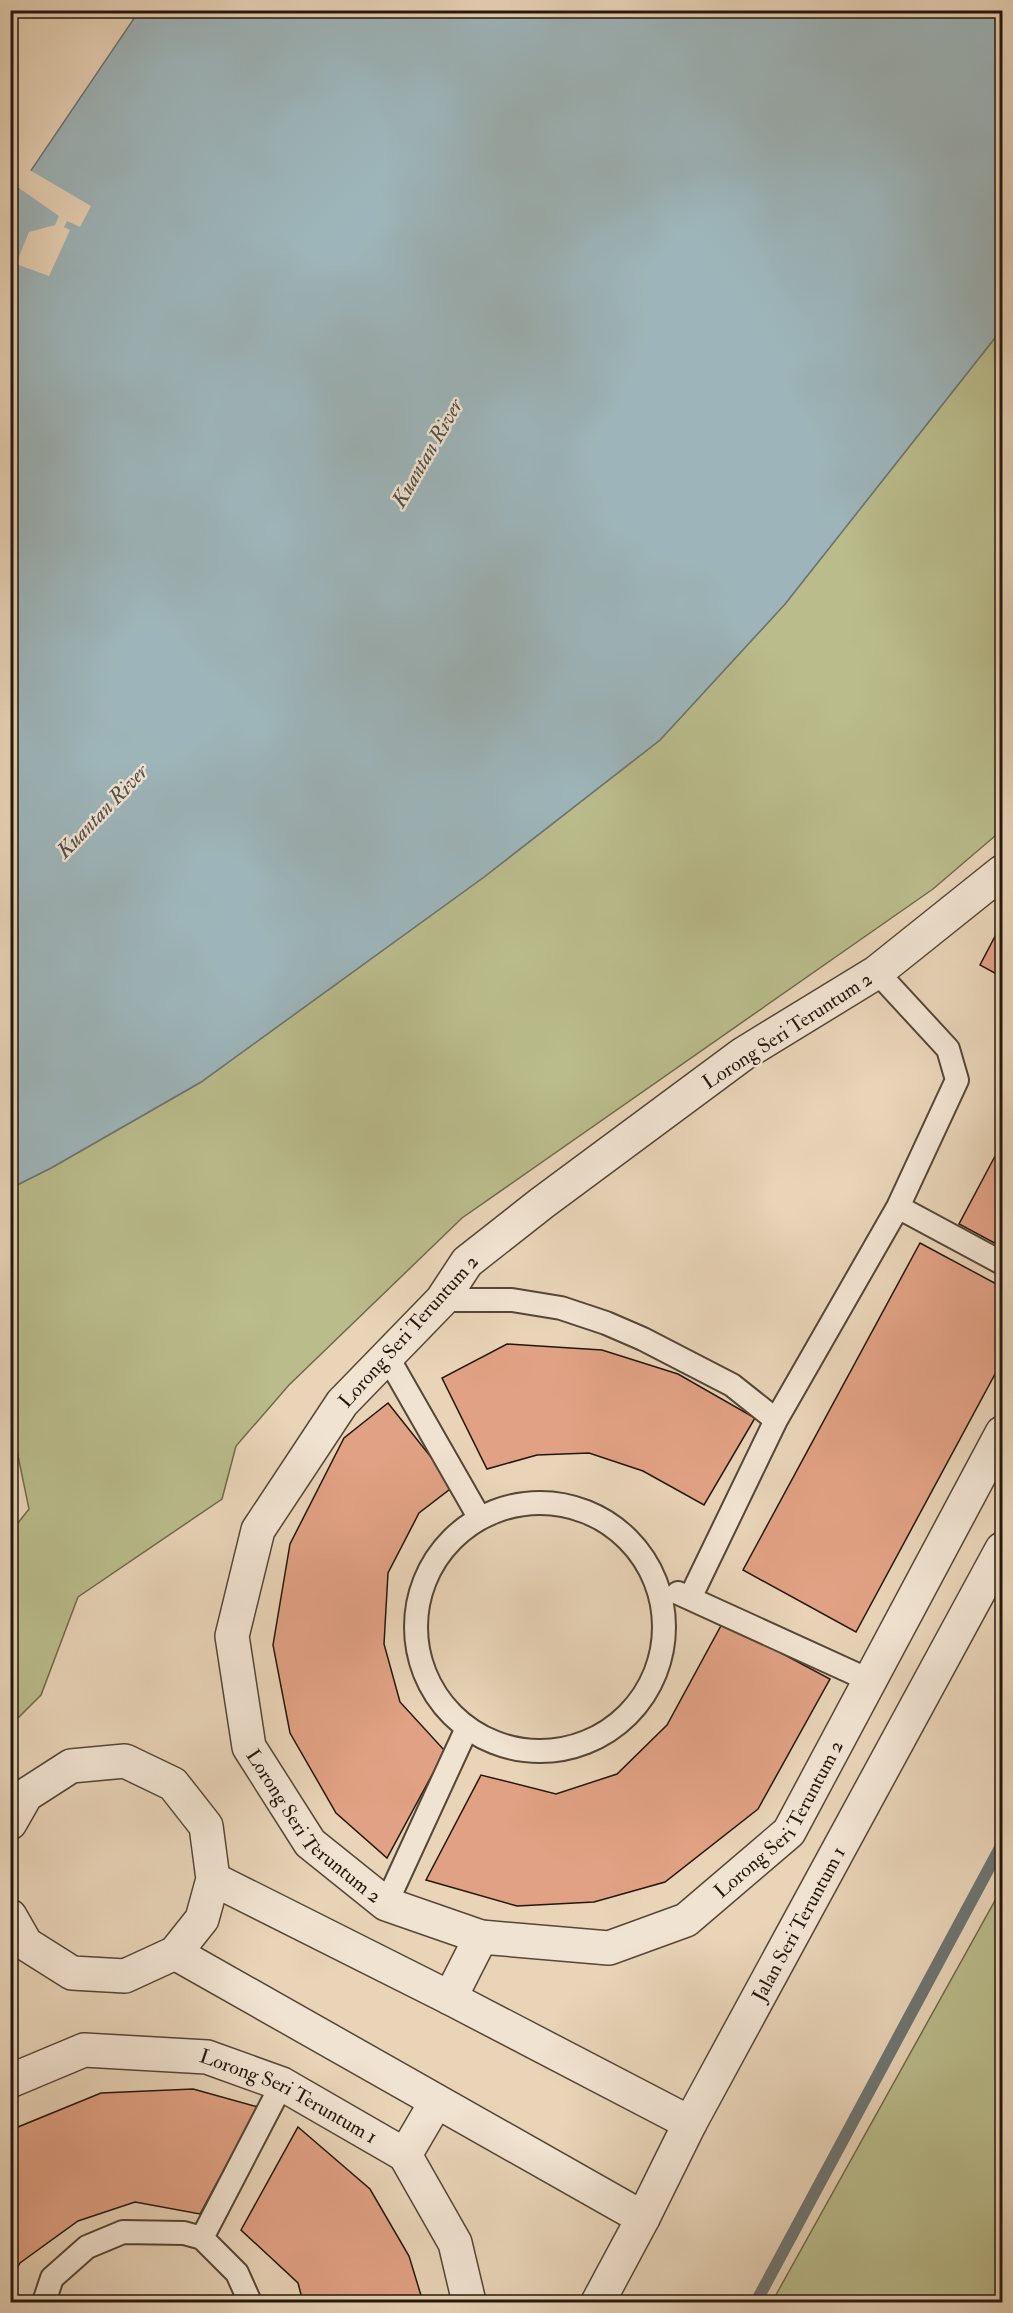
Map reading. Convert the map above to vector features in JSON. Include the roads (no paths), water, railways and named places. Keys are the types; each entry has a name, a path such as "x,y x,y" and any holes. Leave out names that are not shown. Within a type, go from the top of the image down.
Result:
{"street":[{"name":"Lorong Seri Teruntum 2","path":"1002,872 877,972 743,1054 542,1203 467,1262 442,1300 342,1403 258,1530 232,1636 249,1747 310,1843 386,1904 481,1937 609,1948 686,1920 789,1832 1002,1433"},
{"name":"Jalan Seri Teruntum 1","path":"598,2302 690,2123 1002,1549"},
{"path":"10,1823 26,1795 71,1766 125,1761 173,1784 206,1826 213,1879 201,1919 175,1953 126,1976 72,1973 26,1944 10,1916"},
{"path":"213,1879 450,1998 690,2123"},
{"path":"450,1998 481,1937"},
{"path":"175,1953 643,2218"},
{"name":"Lorong Seri Teruntum 1","path":"10,2082 84,2050 207,2056 282,2084 405,2155"},
{"path":"436,2102 405,2155 455,2243 469,2302"}],"lane":[{"path":"690,1598 776,1420 898,1207 957,1080 948,1049 877,972"},
{"path":"898,1207 1002,1263"},
{"path":"442,1300 512,1300 561,1308 606,1323 732,1384 776,1420"},
{"path":"387,1356 479,1517"},
{"path":"548,1502 584,1509 615,1526 640,1551 657,1583 665,1622 660,1662 643,1698 615,1727 580,1745 541,1752 502,1746 467,1728 438,1698 420,1661 416,1620 425,1579 447,1544 479,1517 513,1505 548,1502"},
{"path":"657,1583 871,1681"},
{"path":"386,1904 467,1728"},
{"path":"202,2238 282,2084"},
{"path":"44,2302 52,2278 87,2247 123,2232 184,2233 202,2238 237,2273 250,2302"}],"water":[{"name":"Kuantan River","path":"139,11 1002,11 1002,329 785,604 660,740 484,877 201,1082 51,1168 11,1188 11,200"}],"waterway":[{"path":"756,2302 1002,1844"}]}
